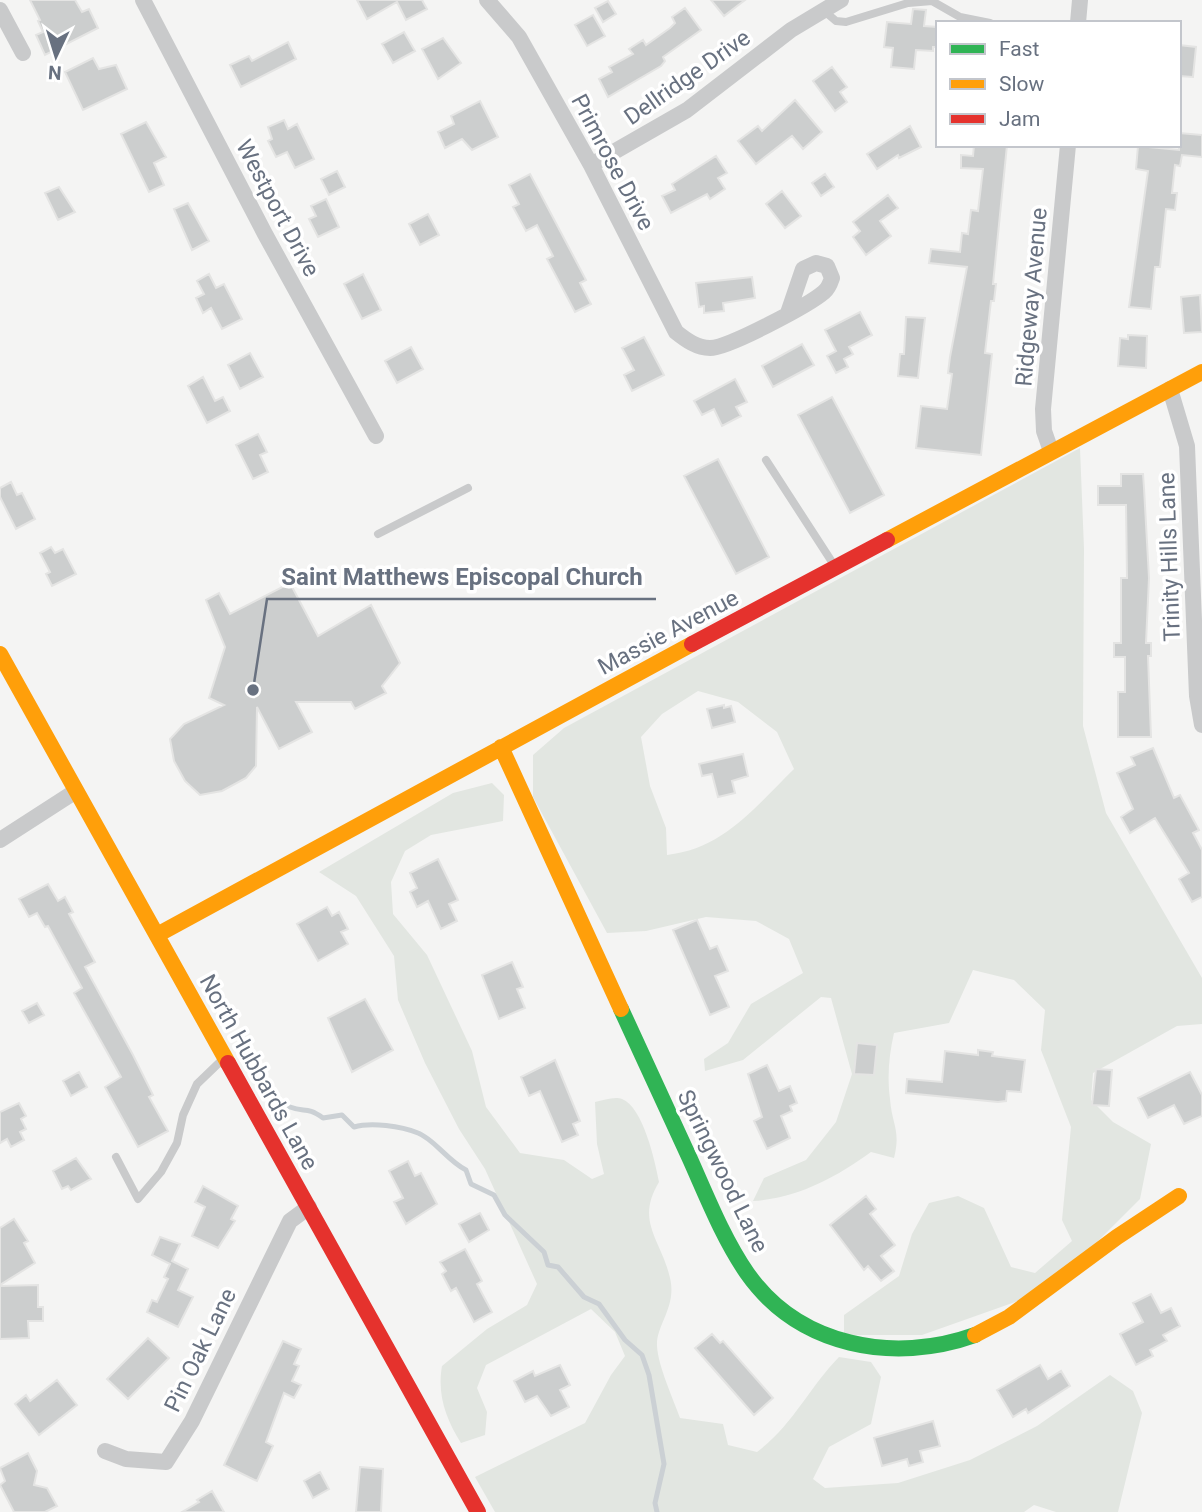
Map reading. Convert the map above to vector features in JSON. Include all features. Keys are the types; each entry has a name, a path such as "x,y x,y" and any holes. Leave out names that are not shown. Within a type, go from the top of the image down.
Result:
{"street":[{"name":"Westport Drive","path":"143,0 265,234 376,436"},
{"name":"Primrose Drive","path":"487,0 519,37 591,165 654,286 669,324 676,332 695,344 718,347 788,313"},
{"name":"Dellridge Drive","path":"591,165 687,110 791,30 841,0"},
{"path":"1078,21 1080,0"},
{"path":"0,10 23,53"},
{"name":"Ridgeway Avenue","path":"1051,452 1044,431 1043,410 1068,147"},
{"name":"Massie Avenue","path":"157,935 501,747 1202,372"},
{"name":"Trinity Hills Lane","path":"1170,389 1187,446 1197,696 1202,725"},
{"name":"North Hubbards Lane","path":"0,654 476,1511"},
{"name":"Springwood Lane","path":"501,747 724,1234 755,1283 795,1320 836,1340 863,1346 911,1349 963,1339 1008,1318 1138,1220 1179,1196"},
{"path":"0,840 76,791"},
{"name":"Pin Oak Lane","path":"105,1451 126,1459 166,1462 192,1421 290,1221 309,1207"}],"lane":[{"path":"823,9 836,21 846,22 908,3 932,1 960,17 980,21"},
{"path":"766,460 836,567"},
{"path":"378,534 468,488"},
{"path":"116,1157 138,1199 161,1172 177,1143 183,1115 197,1084 225,1057"}],"shaded area":[{"path":"1080,448 1084,549 1083,726 1106,813 1202,978 1202,1024 1177,1026 1093,1073 1091,1100 1113,1122 1151,1144 1140,1199 1091,1248 1021,1300 922,1335 844,1335 844,1315 899,1276 912,1234 929,1203 958,1196 984,1208 1011,1267 1035,1273 1072,1241 1062,1220 1071,1127 1041,1050 1045,1010 1014,980 973,970 949,1023 894,1033 889,1090 896,1134 894,1158 871,1152 844,1170 801,1191 753,1201 764,1178 806,1160 836,1122 852,1074 831,998 821,997 743,1060 705,1071 704,1059 728,1043 751,1004 803,973 789,939 756,921 706,917 646,931 607,933 533,797 533,755 564,728","holes":["698,691 738,702 777,732 794,769 738,824 722,835 687,851 667,855 666,828 650,786 641,737 662,714"]},
{"path":"492,783 504,795 503,821 431,835 405,851 391,882 393,914 427,955 472,1051 486,1107 520,1153 564,1160 592,1179 604,1174 597,1144 595,1102 619,1098 636,1112 647,1136 659,1182 649,1208 650,1220 670,1278 671,1298 657,1346 663,1372 680,1418 723,1424 728,1445 757,1452 791,1419 839,1357 871,1362 881,1377 871,1424 829,1447 813,1479 825,1488 898,1483 970,1460 1037,1426 1110,1375 1133,1391 1142,1413 1118,1512 1056,1512 1034,1505 1024,1512 495,1512 475,1477 585,1423 611,1375 625,1356 615,1332 591,1309 486,1365 477,1388 487,1412 485,1435 461,1443 444,1406 442,1366 487,1329 527,1305 537,1284 485,1169 459,1129 425,1063 398,1000 394,956 356,896 319,872 453,793"}],"building":[{"path":"30,0 75,0 82,12 89,9 98,28 45,55 36,35 43,32 38,21 40,20"},
{"path":"357,0 422,0 427,9 406,20 397,2 367,19"},
{"path":"711,0 745,0 724,16"},
{"path":"608,1 616,14 603,22 595,8"},
{"path":"685,8 701,30 663,57 665,61 661,66 608,97 599,79 612,72 609,67 633,54 629,49 643,40 646,45 670,28 675,23 672,17"},
{"path":"913,9 926,10 924,26 936,27 936,47 933,47 933,51 916,50 914,69 891,67 893,48 884,47 887,22 911,24"},
{"path":"593,15 605,36 587,46 575,25"},
{"path":"404,32 415,51 393,63 382,44"},
{"path":"443,38 461,63 438,79 422,49"},
{"path":"288,42 296,59 241,87 230,65 249,56 252,61"},
{"path":"1181,45 1196,47 1193,77 1181,76"},
{"path":"93,58 99,69 116,65 127,89 83,110 65,72"},
{"path":"832,67 847,87 840,92 847,102 835,111 813,81"},
{"path":"795,100 822,132 803,149 792,136 756,164 738,141 758,126 762,131"},
{"path":"480,101 498,137 472,150 462,139 445,148 438,132 454,124 451,116"},
{"path":"284,120 288,129 297,124 314,159 295,168 287,152 276,157 268,141 272,139 268,127"},
{"path":"146,122 166,157 154,163 164,185 149,192 121,134"},
{"path":"910,126 921,147 899,158 898,155 877,169 867,154"},
{"path":"1181,133 1202,135 1202,157 1182,155 1180,166 1175,165 1172,193 1177,193 1175,210 1166,209 1160,267 1155,267 1151,309 1129,307 1148,171 1136,169 1138,147 1179,150"},
{"path":"974,147 1007,147 993,284 996,284 994,301 991,301 985,353 992,354 981,455 916,448 921,406 947,409 952,374 948,373 950,357 967,267 929,263 931,249 960,252 962,233 968,234 971,210 978,211 983,169 961,168 961,155 973,156"},
{"path":"716,156 727,173 718,178 725,189 710,199 707,194 671,213 662,196 675,190 672,184"},
{"path":"337,171 345,187 329,195 321,179"},
{"path":"530,174 586,280 580,283 591,304 575,312 547,259 553,256 537,225 526,231 513,207 519,204 509,185"},
{"path":"825,174 834,187 821,196 812,183"},
{"path":"59,187 75,212 58,220 45,193"},
{"path":"782,191 801,216 785,228 766,204"},
{"path":"888,195 898,208 880,221 891,236 866,255 853,237 860,231 853,222"},
{"path":"326,199 339,227 318,237 309,219 316,216 311,206"},
{"path":"188,203 209,241 192,250 174,209"},
{"path":"428,214 439,235 420,245 409,224"},
{"path":"209,274 216,288 224,284 242,319 222,329 211,308 203,313 196,298 204,294 197,281"},
{"path":"363,274 381,310 362,319 344,284"},
{"path":"752,277 755,298 723,303 724,311 704,313 704,306 699,307 696,283"},
{"path":"1200,295 1202,332 1184,333 1181,297"},
{"path":"860,312 872,335 849,347 853,354 844,359 848,367 836,373 827,356 836,351 825,330"},
{"path":"906,317 925,318 918,378 898,376 900,354 904,354"},
{"path":"1128,335 1147,336 1146,368 1118,366 1120,338 1128,339"},
{"path":"644,337 664,375 632,391 624,375 634,370 622,348"},
{"path":"802,344 814,365 773,387 762,366"},
{"path":"411,347 423,369 397,383 385,361"},
{"path":"250,353 263,377 240,389 228,365"},
{"path":"203,377 215,401 223,397 230,411 207,423 188,386"},
{"path":"735,379 747,402 736,407 741,416 722,426 714,409 702,415 694,401"},
{"path":"832,397 884,495 850,513 798,415"},
{"path":"258,434 267,452 260,455 268,472 253,479 236,445"},
{"path":"718,459 769,557 736,574 684,476"},
{"path":"1121,474 1143,474 1149,578 1146,643 1151,643 1151,656 1148,656 1151,737 1118,737 1118,692 1125,692 1125,657 1114,657 1114,643 1121,643 1121,578 1127,578 1126,505 1098,505 1098,486 1121,486"},
{"path":"11,482 17,495 22,493 35,519 16,529 0,497 0,488"},
{"path":"51,547 55,553 63,549 76,574 52,586 46,574 50,572 40,553"},
{"path":"290,583 318,636 371,605 400,663 382,686 386,693 355,709 351,702 296,702 312,732 279,749 257,707 256,766 246,778 222,791 200,795 185,781 174,761 170,739 184,724 224,705 209,698 225,647 206,600 219,593 230,614"},
{"path":"724,705 724,708 731,706 735,722 712,728 707,709"},
{"path":"1153,748 1174,798 1180,795 1199,830 1193,833 1202,850 1202,897 1192,902 1179,879 1189,873 1155,818 1130,833 1121,817 1133,809 1117,773 1135,765 1131,757"},
{"path":"743,754 748,776 732,781 735,793 718,797 712,774 702,776 699,764"},
{"path":"438,859 458,900 449,904 457,921 441,929 428,901 417,907 410,892 417,888 410,873"},
{"path":"48,884 58,901 65,897 73,912 69,914 95,962 85,967 133,1055 153,1095 149,1097 168,1131 138,1147 105,1087 121,1077 74,993 82,988 48,926 45,927 37,913 29,917 19,899"},
{"path":"327,907 332,916 339,912 348,929 341,932 348,944 318,961 297,924"},
{"path":"697,920 710,949 717,946 728,971 715,976 729,1007 710,1015 673,930"},
{"path":"512,962 523,987 517,989 525,1008 499,1019 482,975"},
{"path":"365,999 393,1050 352,1072 328,1018"},
{"path":"37,1003 44,1015 29,1023 22,1011"},
{"path":"857,1043 877,1045 874,1075 854,1074"},
{"path":"978,1050 993,1052 992,1056 1025,1060 1021,1092 1007,1091 1006,1101 998,1102 906,1093 907,1079 942,1082 945,1051 978,1055"},
{"path":"555,1060 580,1121 573,1124 578,1135 562,1142 540,1091 529,1096 521,1077"},
{"path":"767,1065 779,1091 790,1086 797,1103 790,1106 792,1111 781,1116 790,1138 767,1149 754,1121 762,1117 748,1074"},
{"path":"1096,1069 1112,1070 1109,1106 1092,1105"},
{"path":"79,1072 87,1087 71,1096 63,1081"},
{"path":"1190,1072 1202,1095 1202,1116 1184,1124 1174,1105 1148,1118 1138,1098"},
{"path":"19,1103 26,1116 21,1119 26,1129 20,1132 24,1140 11,1147 7,1139 0,1143 0,1112"},
{"path":"76,1158 91,1179 71,1190 68,1186 62,1189 53,1171"},
{"path":"408,1161 415,1176 421,1173 437,1204 406,1224 394,1202 403,1198 389,1171"},
{"path":"203,1186 238,1206 231,1219 235,1221 218,1248 192,1236 205,1207 195,1202"},
{"path":"866,1196 876,1209 870,1214 895,1245 881,1256 894,1271 881,1281 868,1266 864,1270 830,1225"},
{"path":"480,1213 489,1230 469,1242 459,1224"},
{"path":"14,1219 28,1241 24,1243 35,1263 0,1285 0,1228"},
{"path":"160,1237 180,1244 172,1261 188,1269 178,1290 193,1297 178,1327 147,1312 152,1300 157,1302 168,1279 164,1277 170,1264 152,1255"},
{"path":"465,1249 482,1281 477,1284 492,1312 474,1322 456,1288 451,1291 442,1274 446,1271 440,1262"},
{"path":"38,1285 38,1307 43,1307 43,1321 28,1321 29,1338 0,1339 0,1286"},
{"path":"1151,1294 1161,1313 1171,1308 1180,1326 1163,1335 1167,1341 1150,1350 1153,1356 1136,1365 1120,1334 1143,1322 1133,1303"},
{"path":"712,1334 720,1343 723,1341 773,1398 754,1415 695,1348"},
{"path":"148,1338 169,1358 128,1399 107,1379"},
{"path":"283,1341 301,1349 294,1364 299,1366 292,1381 301,1385 294,1398 284,1393 266,1442 273,1446 257,1481 224,1465"},
{"path":"560,1365 570,1385 560,1390 569,1407 551,1416 537,1396 525,1402 514,1381 533,1371 535,1376"},
{"path":"1040,1365 1048,1379 1061,1371 1070,1386 1028,1413 1026,1409 1013,1417 997,1390"},
{"path":"57,1380 77,1405 39,1435 15,1404 26,1395 30,1401"},
{"path":"933,1421 940,1446 920,1451 923,1462 909,1466 907,1459 882,1466 874,1438"},
{"path":"28,1453 37,1471 34,1485 47,1488 57,1506 45,1512 14,1512 0,1485 5,1481 0,1468"},
{"path":"360,1467 383,1469 381,1512 356,1512"},
{"path":"320,1472 329,1489 313,1498 304,1481"},
{"path":"212,1491 224,1512 182,1512 199,1502 197,1500"}],"waterway":[{"path":"263,1096 295,1109 313,1112 323,1118 342,1115 354,1127 395,1127 424,1136 466,1170 471,1184 494,1195 505,1215 544,1252 548,1265 558,1267 584,1297 599,1304 625,1340 642,1355 649,1375 664,1464 655,1503 657,1512"}],"traffic: fast":[{"path":"621,1009 723,1232 738,1260 768,1298 793,1318 821,1333 850,1343 881,1348 913,1348 944,1344 975,1335"}],"traffic: slow":[{"path":"887,540 1202,372"},
{"path":"157,935 692,644"},
{"path":"0,654 228,1063"},
{"path":"501,747 621,1009"},
{"path":"975,1335 1009,1317 1117,1237 1179,1196"}],"traffic: jam":[{"path":"692,644 887,540"},
{"path":"228,1063 478,1512"}],"place":[{"name":"Saint Matthews Episcopal Church","path":"253,690"}]}
